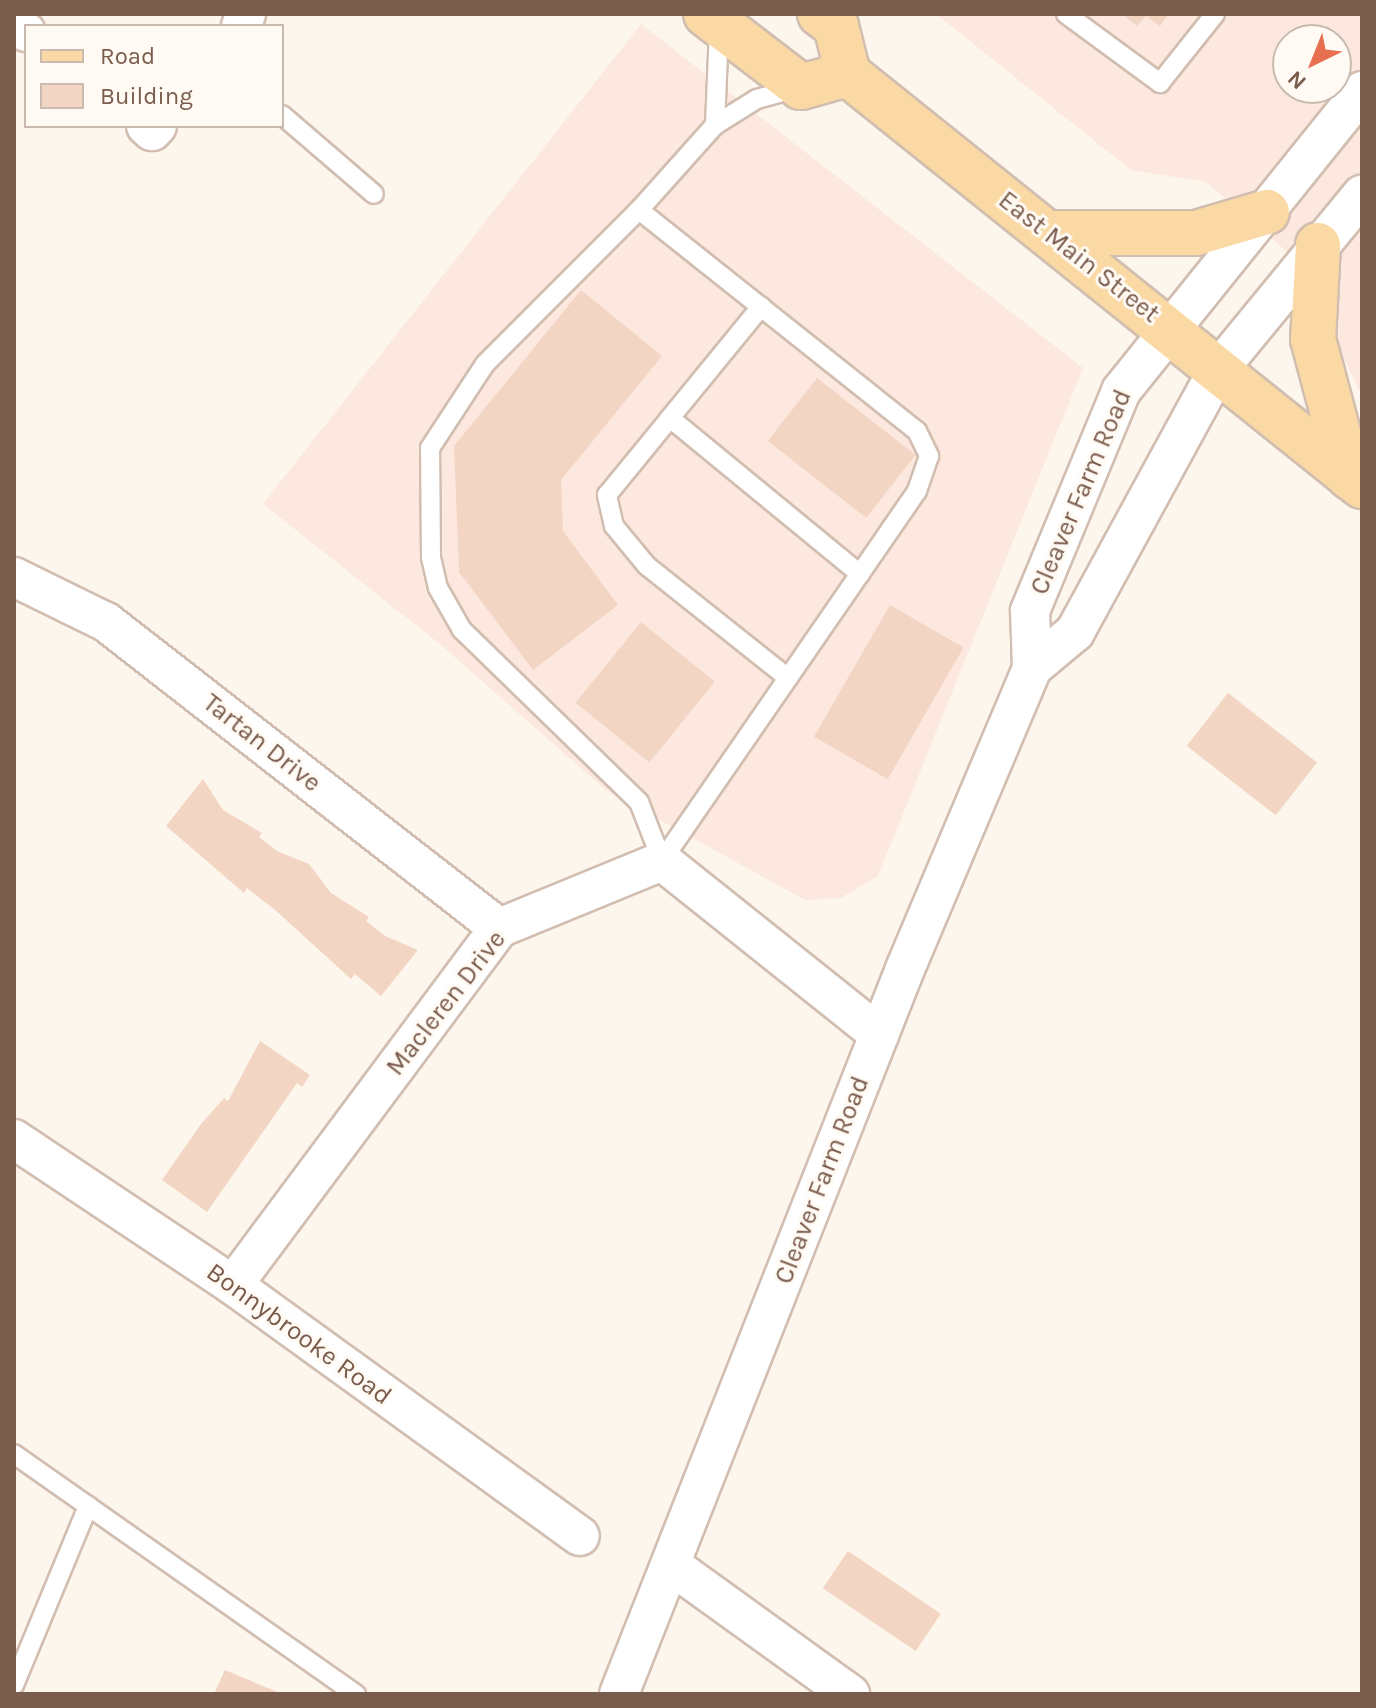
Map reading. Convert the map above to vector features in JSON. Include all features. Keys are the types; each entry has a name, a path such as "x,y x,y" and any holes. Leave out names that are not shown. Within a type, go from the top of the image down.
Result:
{"main road":[{"path":"712,19 801,87 848,74 836,26 820,14"},
{"name":"East Main Street","path":"848,74 1356,481"},
{"path":"1048,233 1196,233 1267,212"},
{"path":"1318,245 1313,339 1356,481"}],"street":[{"name":"Cleaver Farm Road","path":"619,1694 879,1034 1032,668 1030,611 1121,391 1362,91"},
{"name":"Cleaver Farm Road","path":"1032,668 1075,632 1218,370 1362,195"},
{"name":"Tartan Drive","path":"14,577 106,622 499,928"},
{"name":"Macleren Drive","path":"233,1285 499,928 662,861"},
{"path":"662,861 879,1034"},
{"name":"Bonnybrooke Road","path":"14,1139 233,1285 580,1536"},
{"path":"671,1565 850,1694"}],"lane":[{"path":"1066,14 1160,83 1215,14"},
{"path":"712,19 715,125"},
{"path":"662,861 639,802 462,630 438,588 431,557 430,448 485,364 639,210 715,125 757,99 801,87"},
{"path":"284,117 374,194"},
{"path":"639,210 917,431 929,456 917,491 662,861"},
{"path":"761,307 607,495 614,526 647,566 788,678"},
{"path":"670,418 860,574"},
{"path":"14,1454 356,1694"},
{"path":"14,1685 88,1506"}],"shaded area":[{"path":"936,14 1362,14 1362,396 1339,348 1337,295 1206,182 1131,170"},
{"path":"641,24 1083,368 878,876 841,898 805,900 607,791 441,645 263,504"}],"building":[{"path":"1122,14 1169,14 1160,26 1146,16 1137,26"},
{"path":"581,290 662,356 561,480 563,531 618,605 533,670 459,572 454,446"},
{"path":"817,378 916,455 866,518 768,441"},
{"path":"890,605 964,648 888,779 814,737"},
{"path":"641,622 715,682 649,763 576,703"},
{"path":"1228,693 1317,763 1276,815 1187,746"},
{"path":"203,779 223,810 262,833 259,837 277,851 309,864 331,893 369,917 366,921 385,936 418,950 381,996 355,974 351,979 274,909 247,888 244,893 166,826"},
{"path":"260,1041 310,1075 302,1087 297,1083 207,1212 162,1180 201,1124 224,1098 228,1101"},
{"path":"848,1551 941,1614 916,1651 823,1588"},
{"path":"225,1670 282,1694 214,1694"}]}
